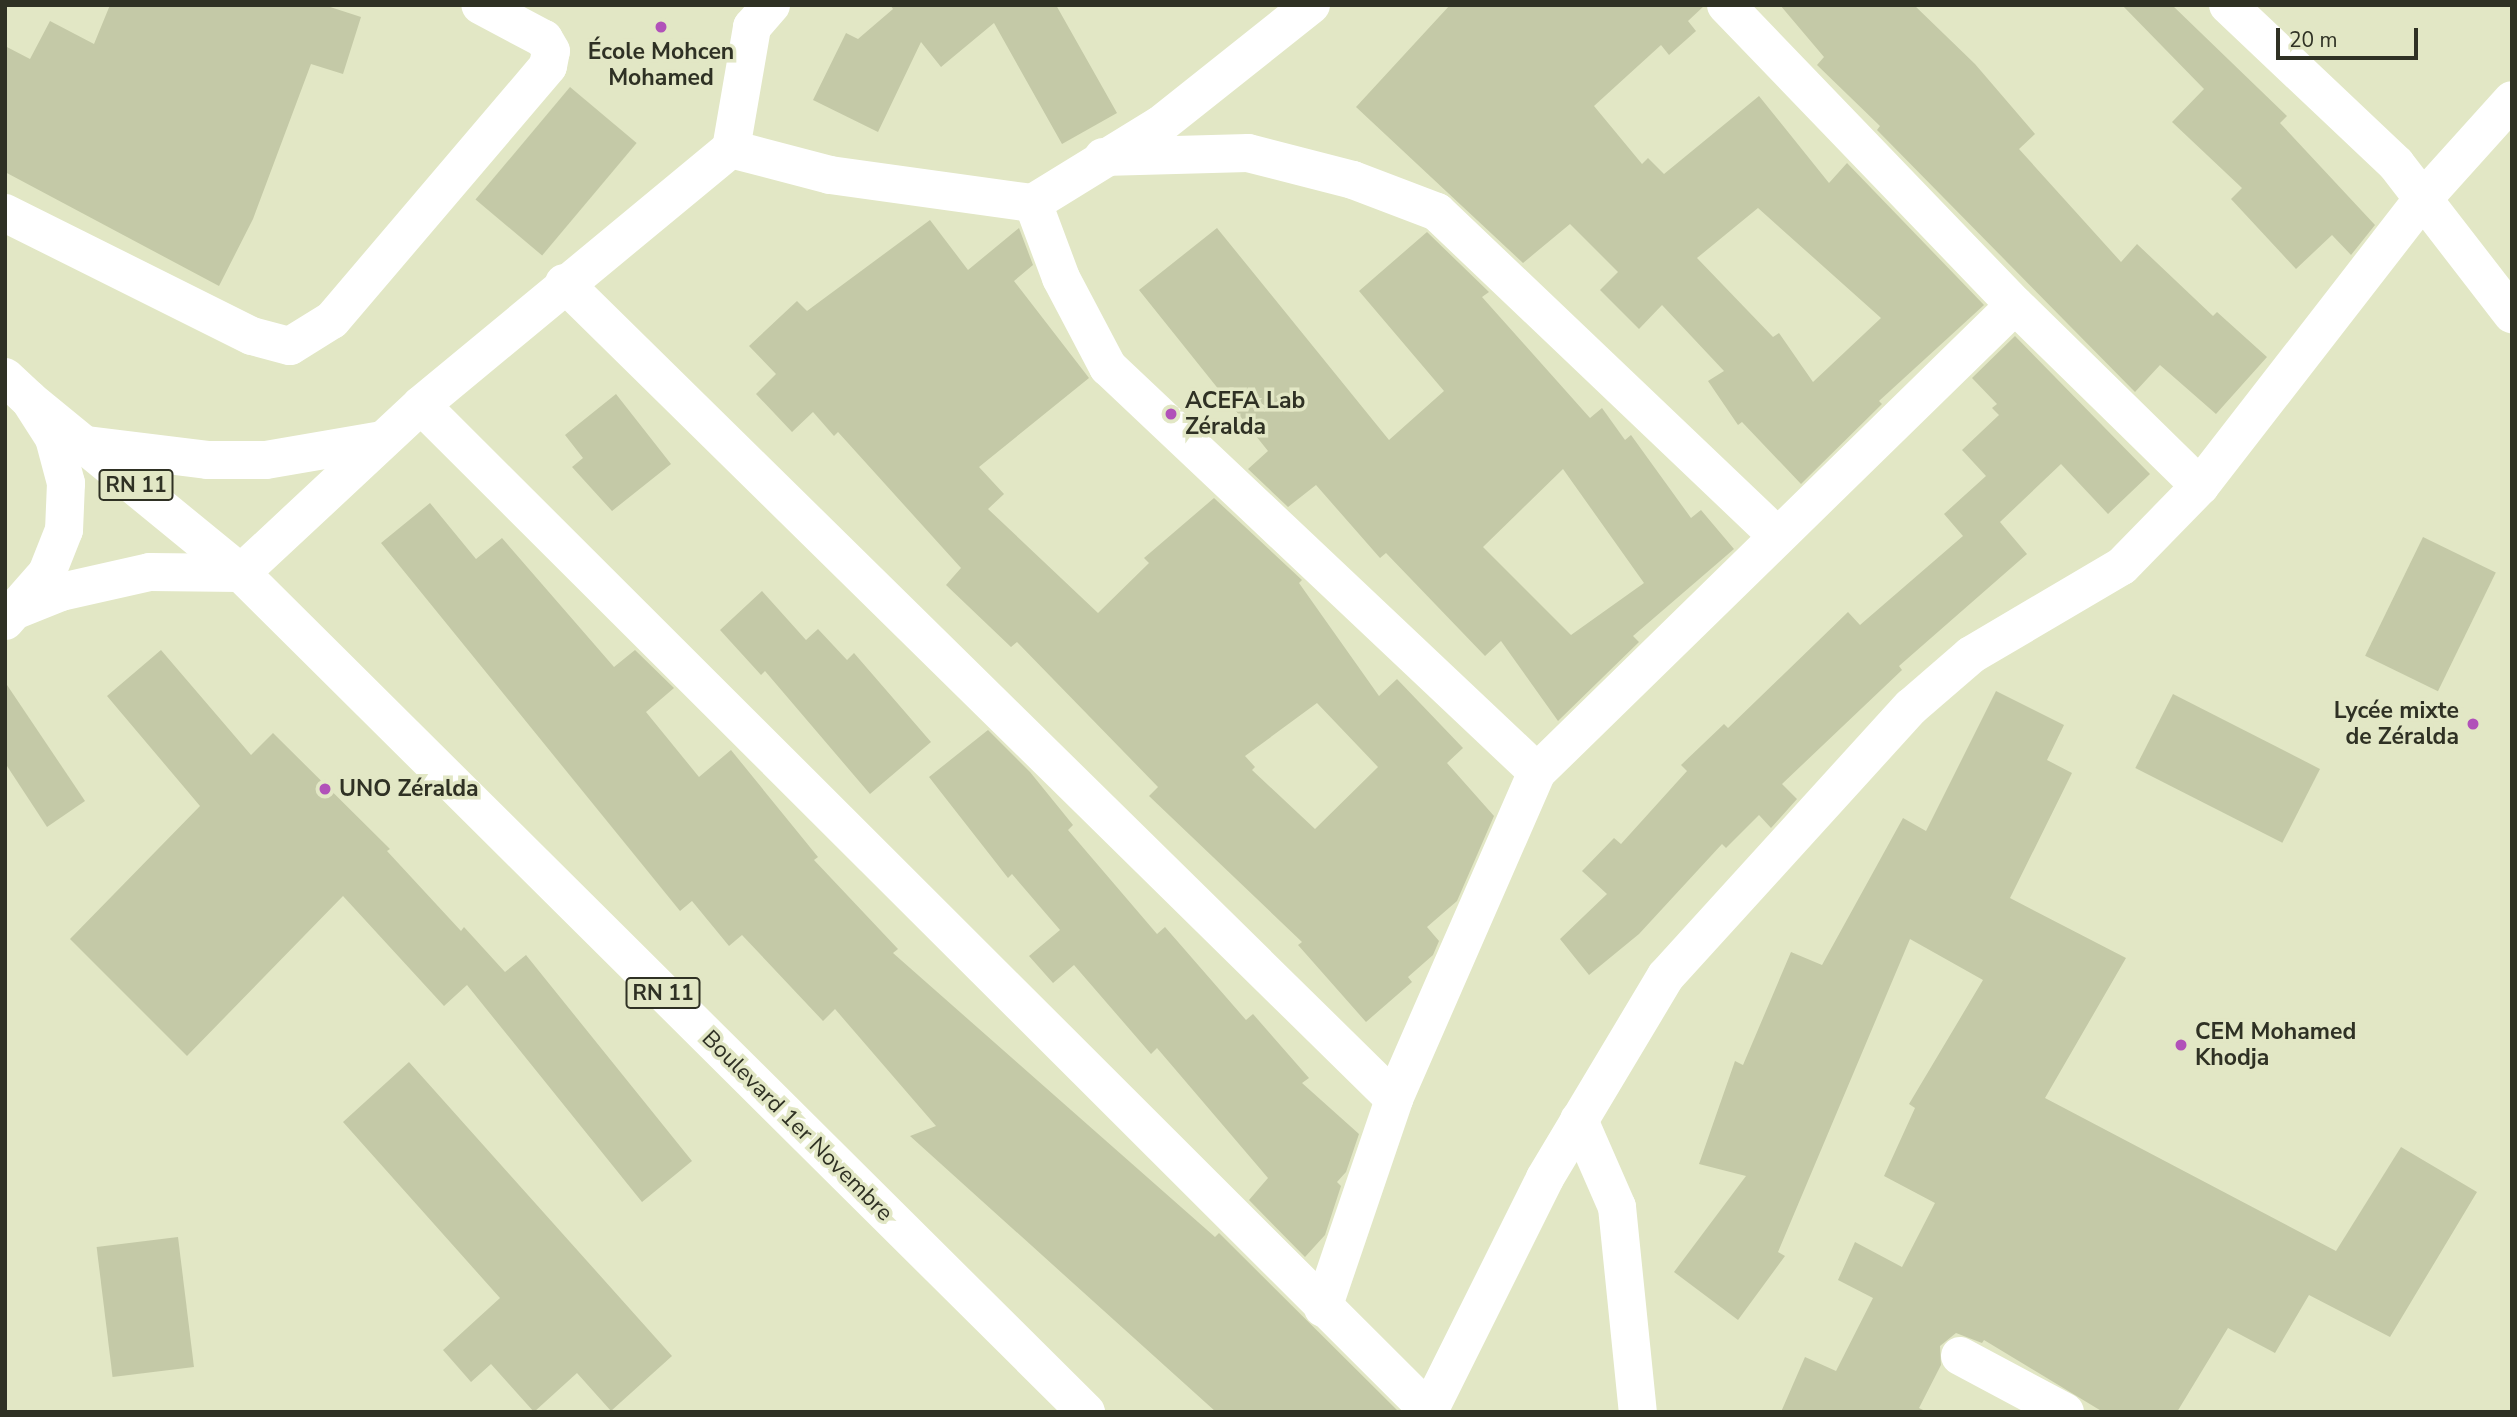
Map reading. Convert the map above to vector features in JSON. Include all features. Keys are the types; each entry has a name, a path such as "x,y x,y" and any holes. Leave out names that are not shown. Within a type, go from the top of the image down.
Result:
{"main road":[{"path":"5,213 252,336 290,346 332,320 548,66 551,51 544,39 480,5"},
{"path":"12,615 61,592 150,572 241,573 421,405 564,283 731,149 752,27 771,5"},
{"path":"731,149 830,175 1033,203 1103,157 1160,125 1311,5"},
{"path":"1726,5 2015,305 2200,486"},
{"path":"2228,5 2396,164 2512,314"},
{"path":"421,405 1323,1308 1430,1411 1579,1120 1666,976 1911,708 1971,655 2122,566 2200,486 2423,200 2512,100"},
{"path":"1103,157 1248,153 1353,180 1437,212 1776,535"},
{"path":"1033,203 1061,278 1108,367 1537,772"},
{"path":"564,283 1394,1099"},
{"path":"1323,1308 1394,1099 1537,772 1776,535 2015,305"},
{"path":"12,615 47,573 64,530 66,483 54,438 17,388"},
{"name":"RN 11","path":"17,388 241,573"},
{"path":"87,445 207,460 266,460 382,440"},
{"name":"Boulevard 1er Novembre","path":"241,573 1086,1412"},
{"path":"1579,1120 1617,1207 1638,1412"},
{"path":"1960,1356 2065,1412"}],"building":[{"path":"110,5 324,5 361,17 343,74 311,64 253,219 219,286 5,172 5,46 30,59 50,21 94,44"},
{"path":"890,5 1056,5 1117,113 1062,144 994,23 941,67 921,42 878,132 813,100 846,33 858,39 893,9"},
{"path":"1450,5 1705,5 1688,21 1696,31 1669,55 1661,45 1594,106 1642,164 1648,158 1664,174 1759,96 1829,183 1847,163 1984,305 1879,401 1882,404 1801,484 1742,422 1738,425 1708,381 1724,371 1662,305 1639,329 1600,290 1618,272 1570,224 1523,263 1356,107","holes":["1758,208 1881,318 1813,382 1779,333 1773,337 1697,258"]},
{"path":"1780,5 1914,5 1975,64 2035,134 2019,149 2121,262 2137,244 2213,316 2217,312 2267,357 2216,414 2160,365 2135,392 1877,130 1880,126 1817,65 1824,57"},
{"path":"2122,5 2172,5 2287,116 2280,123 2375,225 2351,255 2332,235 2296,269 2231,199 2242,188 2172,122 2204,89"},
{"path":"570,87 637,143 542,256 476,200"},
{"path":"930,220 968,270 1019,228 1033,265 1014,281 1089,378 979,467 1004,494 988,509 1098,613 1149,563 1144,558 1214,498 1302,580 1299,583 1379,696 1397,679 1463,748 1447,763 1494,816 1457,901 1427,927 1439,941 1433,955 1408,977 1412,982 1366,1022 1298,945 1302,942 1149,796 1158,787 1017,642 1011,647 946,585 961,568 838,432 834,436 813,412 792,432 756,394 776,374 749,346 797,301 807,311","holes":["1317,703 1378,767 1315,829 1252,770 1255,767 1245,756"]},
{"path":"1217,228 1389,440 1444,391 1359,291 1427,232 1489,292 1482,297 1590,418 1602,408 1625,440 1631,435 1691,518 1701,510 1734,549 1633,636 1639,642 1558,721 1501,641 1485,656 1386,553 1380,558 1316,485 1288,507 1248,469 1268,451 1139,290","holes":["1563,469 1644,583 1571,635 1483,547"]},
{"path":"2015,336 2150,474 2108,514 2061,464 2000,522 2027,554 1899,666 1902,670 1782,784 1797,799 1771,828 1759,815 1726,848 1722,844 1639,934 1589,975 1560,939 1607,894 1582,871 1614,838 1621,844 1687,771 1681,765 1724,724 1728,728 1848,612 1860,625 1963,536 1944,514 1986,476 1962,450 1999,415 1992,408 1997,404 1972,378"},
{"path":"616,394 671,464 612,511 572,467 583,458 565,435"},
{"path":"430,503 476,559 502,538 614,667 635,650 674,688 646,712 699,777 731,750 818,857 814,860 898,949 893,953 1215,1237 1219,1233 1399,1412 1216,1412 910,1136 936,1126 835,1009 823,1021 742,935 729,946 692,901 680,911 381,543"},
{"path":"2423,537 2496,573 2438,691 2365,656"},
{"path":"762,591 806,640 818,629 847,660 854,653 931,742 870,794 765,671 761,675 720,630"},
{"path":"161,650 251,755 273,733 390,849 387,851 461,931 464,927 505,972 526,955 692,1161 642,1202 467,985 444,1006 343,896 187,1056 70,939 200,806 107,696"},
{"path":"5,682 85,801 47,827 5,763"},
{"path":"1996,691 2064,725 2047,760 2072,773 2010,898 2126,958 2045,1098 2336,1251 2401,1147 2477,1192 2390,1337 2309,1295 2275,1353 2228,1328 2177,1412 2103,1412 1984,1340 1982,1343 1956,1333 1940,1346 1941,1365 1919,1408 1927,1412 1781,1412 1805,1357 1836,1371 1873,1298 1838,1280 1855,1242 1902,1267 1935,1203 1884,1176 1915,1108 1909,1104 1983,980 1910,939 1778,1252 1785,1256 1738,1320 1674,1272 1746,1176 1699,1164 1735,1061 1743,1065 1791,952 1822,965 1903,818 1926,831"},
{"path":"2173,694 2320,769 2282,843 2135,768"},
{"path":"988,730 1030,772 1073,825 1068,830 1157,934 1165,927 1246,1020 1253,1014 1309,1078 1302,1083 1359,1134 1346,1172 1337,1182 1341,1186 1325,1235 1305,1257 1249,1200 1268,1178 1157,1048 1151,1054 1074,965 1053,983 1029,956 1060,930 1012,874 1008,878 929,777"},
{"path":"409,1062 672,1356 611,1411 577,1373 534,1412 491,1364 471,1382 443,1350 500,1298 343,1122"},
{"path":"178,1237 194,1367 113,1377 97,1247"}],"place":[{"name":"École Mohcen Mohamed","path":"661,27"},
{"name":"ACEFA Lab Zéralda","path":"1171,414"},
{"name":"Lycée mixte de Zéralda","path":"2473,724"},
{"name":"UNO Zéralda","path":"325,789"},
{"name":"CEM Mohamed Khodja","path":"2181,1045"}]}
